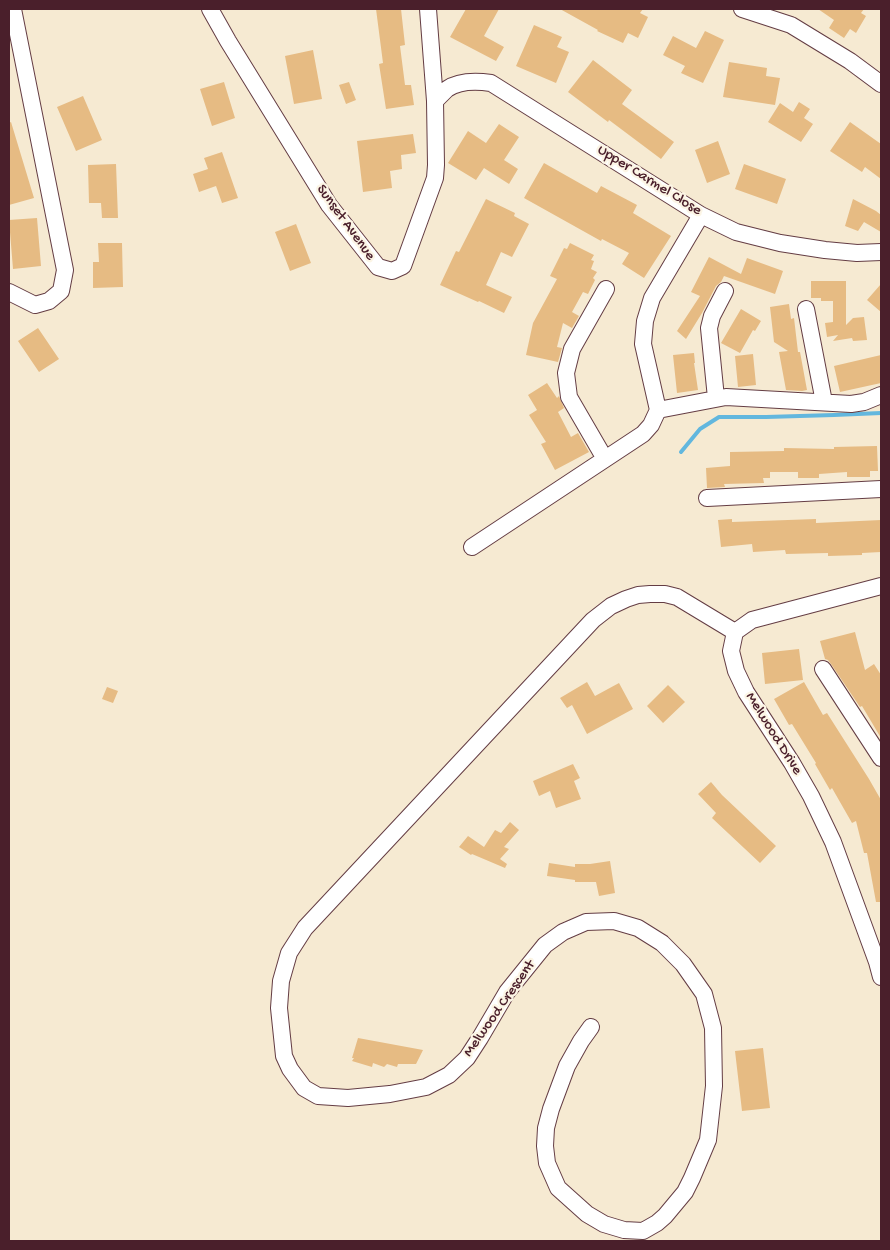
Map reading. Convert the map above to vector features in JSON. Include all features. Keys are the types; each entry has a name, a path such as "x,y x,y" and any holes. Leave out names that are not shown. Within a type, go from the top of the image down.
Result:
{"street":[{"path":"9,292 35,305 49,301 61,291 65,270 13,9"},
{"name":"Sunset Avenue","path":"210,9 329,204 378,267 392,270 403,266 435,178 435,101 428,9"},
{"path":"742,9 791,25 850,61 881,84"},
{"name":"Upper Carmel Close","path":"435,101 448,89 465,82 491,82 701,215 736,232 780,243 825,250 857,253 881,252"},
{"path":"472,547 643,434 651,425 658,410 644,344 645,321 652,298 701,215"},
{"path":"605,459 569,397 566,373 572,349 606,289"},
{"path":"716,398 709,328 712,316 725,291"},
{"path":"806,309 824,402"},
{"path":"658,410 726,397 851,404 870,400 881,395"},
{"path":"707,498 881,489"},
{"path":"736,632 752,620 881,586"},
{"name":"Melwood Crescent","path":"591,1027 567,1066 551,1109 546,1128 545,1146 547,1163 558,1188 587,1214 604,1224 624,1230 643,1231 665,1216 685,1192 692,1178 708,1140 714,1086 713,1028 704,994 684,964 662,943 638,928 614,921 586,922 563,932 545,945 507,992 467,1058 449,1076 426,1087 390,1094 348,1098 318,1096 304,1088 290,1069 284,1056 280,1008 281,982 289,953 305,928 594,620 611,606 638,595 658,594 677,597 736,632"},
{"name":"Melwood Drive","path":"736,632 731,651 736,671 746,692 811,796 833,842 881,977"},
{"path":"823,669 881,758"}],"building":[{"path":"376,9 401,9 405,45 400,46 405,85 411,85 414,105 386,109 379,64 383,63"},
{"path":"466,9 499,9 484,36 504,47 496,61 450,37"},
{"path":"560,9 643,9 640,13 648,17 638,38 628,33 623,43 597,31"},
{"path":"818,9 864,9 861,13 866,16 856,33 850,29 844,38 829,28 834,20"},
{"path":"534,25 562,37 557,47 569,52 556,83 516,66"},
{"path":"705,31 724,40 703,83 681,73 685,66 663,55 673,36 696,48"},
{"path":"313,50 322,99 294,104 285,56"},
{"path":"593,60 632,90 622,104 674,142 661,159 568,92"},
{"path":"729,62 767,68 766,76 780,78 775,105 723,97"},
{"path":"224,82 235,118 212,126 200,89"},
{"path":"349,82 356,100 346,104 339,85"},
{"path":"83,96 102,140 76,151 57,107"},
{"path":"799,102 810,109 804,118 813,124 801,142 768,122 780,103 793,112"},
{"path":"11,122 34,198 9,205 9,123"},
{"path":"850,122 881,144 881,179 865,167 862,172 830,151"},
{"path":"499,124 519,137 504,160 518,169 509,184 484,168 476,180 448,163 468,131 486,143"},
{"path":"413,134 416,153 401,155 402,169 390,171 392,188 363,192 357,141"},
{"path":"718,141 730,174 707,183 695,150"},
{"path":"222,152 238,198 222,203 216,186 199,192 193,174 208,169 204,158"},
{"path":"544,163 597,193 601,186 637,205 633,213 671,236 644,278 622,264 629,253 602,239 601,241 524,198"},
{"path":"116,164 118,218 102,218 101,203 89,203 88,165"},
{"path":"744,164 786,179 777,204 735,189"},
{"path":"486,199 515,213 514,216 529,224 512,257 501,252 486,285 512,297 504,313 440,285 456,251 459,252"},
{"path":"853,199 881,215 881,232 864,222 858,231 845,226"},
{"path":"37,218 41,266 13,269 9,220"},
{"path":"296,224 311,263 290,271 275,232"},
{"path":"98,243 122,243 123,287 93,288 93,262 99,262"},
{"path":"570,243 594,255 591,260 594,261 591,269 597,272 593,278 595,280 588,294 583,292 572,312 579,316 572,328 563,323 557,347 562,348 558,362 526,355 533,323 557,279 550,276 564,248 567,249"},
{"path":"709,257 741,274 747,258 783,271 775,294 724,276 716,286 686,339 677,331 700,296 691,292"},
{"path":"811,281 846,281 846,325 853,318 864,317 867,340 853,341 852,338 833,341 838,335 827,337 825,323 833,322 833,301 821,301 821,298 811,298"},
{"path":"881,284 881,312 867,300"},
{"path":"789,304 791,319 794,318 798,352 800,352 807,390 802,391 786,390 779,352 788,351 774,342 770,307"},
{"path":"741,309 761,321 755,331 753,330 740,353 721,343"},
{"path":"38,328 59,359 39,372 18,341"},
{"path":"694,353 698,390 677,393 673,355"},
{"path":"753,354 756,385 738,387 735,356"},
{"path":"881,355 881,383 840,392 834,366"},
{"path":"547,383 557,398 559,396 564,408 558,412 571,437 578,433 589,452 555,470 541,444 546,442 529,415 537,410 528,395"},
{"path":"877,446 878,471 870,471 870,477 847,477 847,472 819,474 819,478 798,478 798,472 770,472 770,478 763,478 764,483 724,484 725,487 707,488 706,468 730,466 730,452 784,451 784,448 834,449 834,447"},
{"path":"732,519 732,522 816,519 816,523 881,520 881,552 862,553 862,555 828,556 828,553 786,554 785,550 753,552 752,544 721,547 718,520"},
{"path":"855,632 865,670 874,664 881,675 881,738 862,706 860,707 831,664 825,659 820,641"},
{"path":"799,649 803,680 765,684 762,653"},
{"path":"587,682 595,696 619,683 633,709 587,734 572,705 567,708 560,698"},
{"path":"804,682 823,715 827,713 881,800 881,902 876,902 867,853 864,853 856,821 852,823 832,788 830,790 792,724 789,725 774,699"},
{"path":"668,685 685,702 663,723 647,706"},
{"path":"107,687 118,691 113,703 102,699"},
{"path":"573,764 580,778 574,781 581,799 556,808 550,791 539,796 533,781"},
{"path":"711,782 722,795 776,846 760,863 712,818 716,813 698,794"},
{"path":"510,822 519,830 504,847 509,849 500,859 507,864 505,868 471,855 459,847 468,836 484,847 495,830 501,833"},
{"path":"610,861 615,893 599,896 596,882 575,882 575,880 547,876 549,863 575,867 575,864"},
{"path":"358,1038 423,1050 416,1064 398,1064 397,1067 387,1064 384,1067 373,1063 372,1067 352,1061"},
{"path":"763,1048 770,1108 742,1111 735,1051"}],"waterway":[{"path":"681,452 700,429 719,417 881,413"}]}
